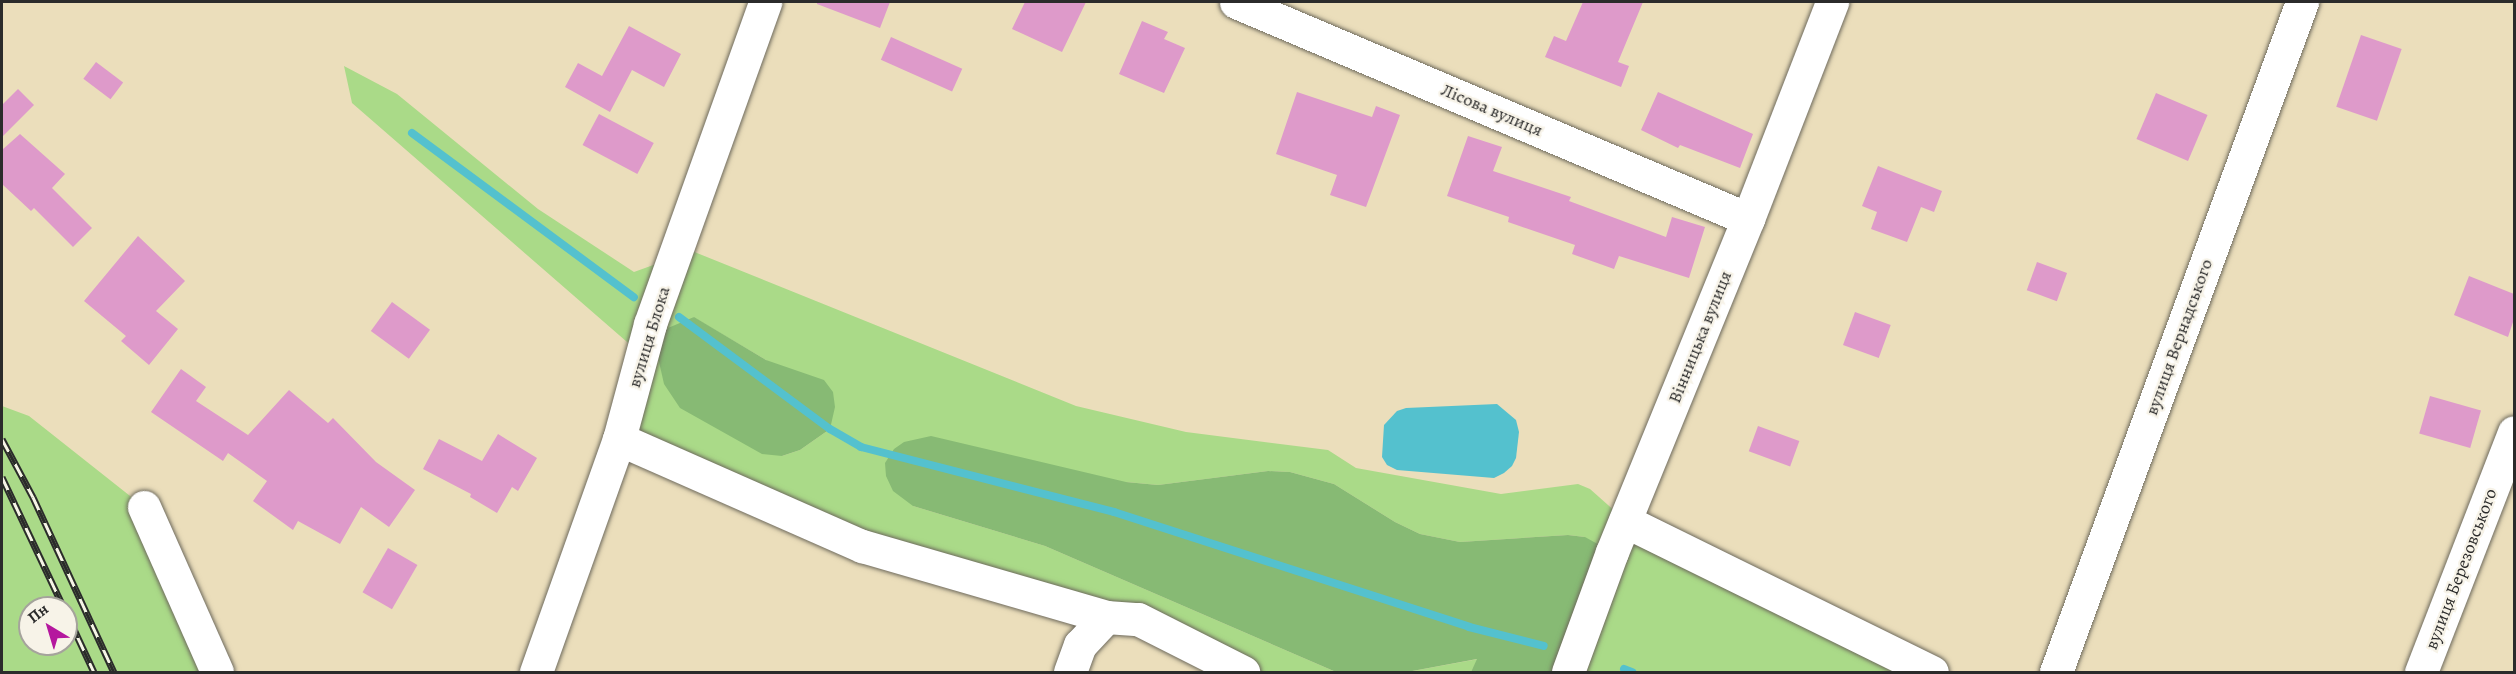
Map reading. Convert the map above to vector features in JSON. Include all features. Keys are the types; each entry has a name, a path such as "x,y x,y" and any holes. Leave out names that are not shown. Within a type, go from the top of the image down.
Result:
{"street":[{"name":"вулиця Блока","path":"536,672 619,439 650,324 765,2"},
{"name":"Лісова вулиця","path":"1236,2 1748,219"},
{"name":"Вінницька вулиця","path":"1568,672 1625,520 1748,219 1832,2"},
{"name":"вулиця Вернадського","path":"2056,672 2302,2"},
{"name":"вулиця Березовського","path":"2421,672 2514,432"},
{"path":"619,439 862,546 1106,617 1138,619 1243,672"},
{"path":"144,507 217,672"},
{"path":"1625,520 1932,672"},
{"path":"1070,672 1080,645 1106,617"}],"green space":[{"path":"344,66 397,94 538,209 634,272 692,251 1076,406 1186,432 1328,450 1356,468 1501,494 1578,484 1590,489 1626,521 1932,672 1568,672 1585,537 1568,535 1460,542 1420,534 1395,522 1334,484 1290,472 1268,471 1158,485 1126,482 913,506 1045,546 1336,672 1243,672 1138,619 862,546 619,439 642,355 352,103","holes":["693,317 766,360 830,429 800,450 782,456"]},
{"path":"694,317 766,360 824,380 833,392 835,407 830,429 800,450 782,456 762,454 680,408 664,384 657,353 659,340 668,328"},
{"path":"2,406 29,416 144,507 217,672 2,672"},
{"path":"931,436 1126,482 1158,485 1268,471 1290,472 1334,484 1395,522 1420,534 1460,542 1568,535 1585,537 1612,552 1568,672 1471,672 1477,659 1407,672 1336,672 1045,546 913,506 893,491 886,476 885,463 894,449 904,442"},
{"path":"1478,659 1471,672 1407,672"}],"water":[{"path":"1497,404 1516,420 1519,432 1516,458 1512,466 1494,478 1397,470 1387,465 1382,457 1384,425 1397,411 1406,408"}],"building":[{"path":"817,2 890,2 880,28 817,4"},
{"path":"1025,2 1086,2 1062,52 1012,29"},
{"path":"1583,2 1643,2 1618,62 1629,66 1621,87 1545,57 1554,36 1566,41"},
{"path":"1142,21 1168,32 1164,39 1185,48 1164,93 1119,74"},
{"path":"629,26 681,54 664,87 632,70 610,112 565,87 578,63 602,76"},
{"path":"2361,35 2402,49 2377,121 2336,107"},
{"path":"891,37 962,69 952,92 881,60"},
{"path":"96,62 123,82 111,99 83,79"},
{"path":"18,89 34,105 2,137 2,105"},
{"path":"1297,92 1372,117 1376,106 1400,115 1366,207 1330,195 1337,175 1276,154"},
{"path":"1658,92 1753,134 1740,168 1680,145 1678,148 1641,130"},
{"path":"2156,93 2208,115 2188,161 2136,139"},
{"path":"599,114 654,143 637,174 583,145"},
{"path":"20,134 65,174 52,188 92,228 73,247 34,208 31,211 2,184 2,150"},
{"path":"1468,136 1502,147 1493,171 1571,197 1569,201 1666,237 1672,217 1705,227 1689,278 1619,256 1614,269 1572,254 1575,245 1508,222 1509,217 1447,196"},
{"path":"1878,166 1942,191 1934,212 1921,207 1907,242 1871,229 1877,212 1862,206"},
{"path":"138,236 185,281 156,311 178,329 149,365 121,341 126,336 84,301"},
{"path":"2037,262 2067,273 2057,301 2027,290"},
{"path":"2469,276 2514,294 2514,319 2508,337 2454,315"},
{"path":"392,302 430,330 409,359 371,331"},
{"path":"1855,312 1891,325 1879,358 1843,345"},
{"path":"181,369 206,387 196,401 248,435 289,390 328,423 333,418 376,462 415,490 389,527 361,507 340,544 298,521 293,530 253,501 267,481 228,453 223,461 151,412"},
{"path":"2430,396 2481,411 2470,448 2419,433"},
{"path":"1758,426 1799,441 1790,466 1749,451"},
{"path":"498,434 537,458 518,491 512,487 497,513 470,497 471,494 423,469 439,439 482,461"},
{"path":"388,548 417,565 392,609 362,592"}],"waterway":[{"path":"412,133 634,297"},
{"path":"679,317 830,429 861,447 1114,512 1469,627 1544,646"},
{"path":"1624,669 1632,672"}],"railway":[{"path":"2,439 33,497 114,672"},
{"path":"2,477 58,596"},
{"path":"78,638 94,672"}]}
